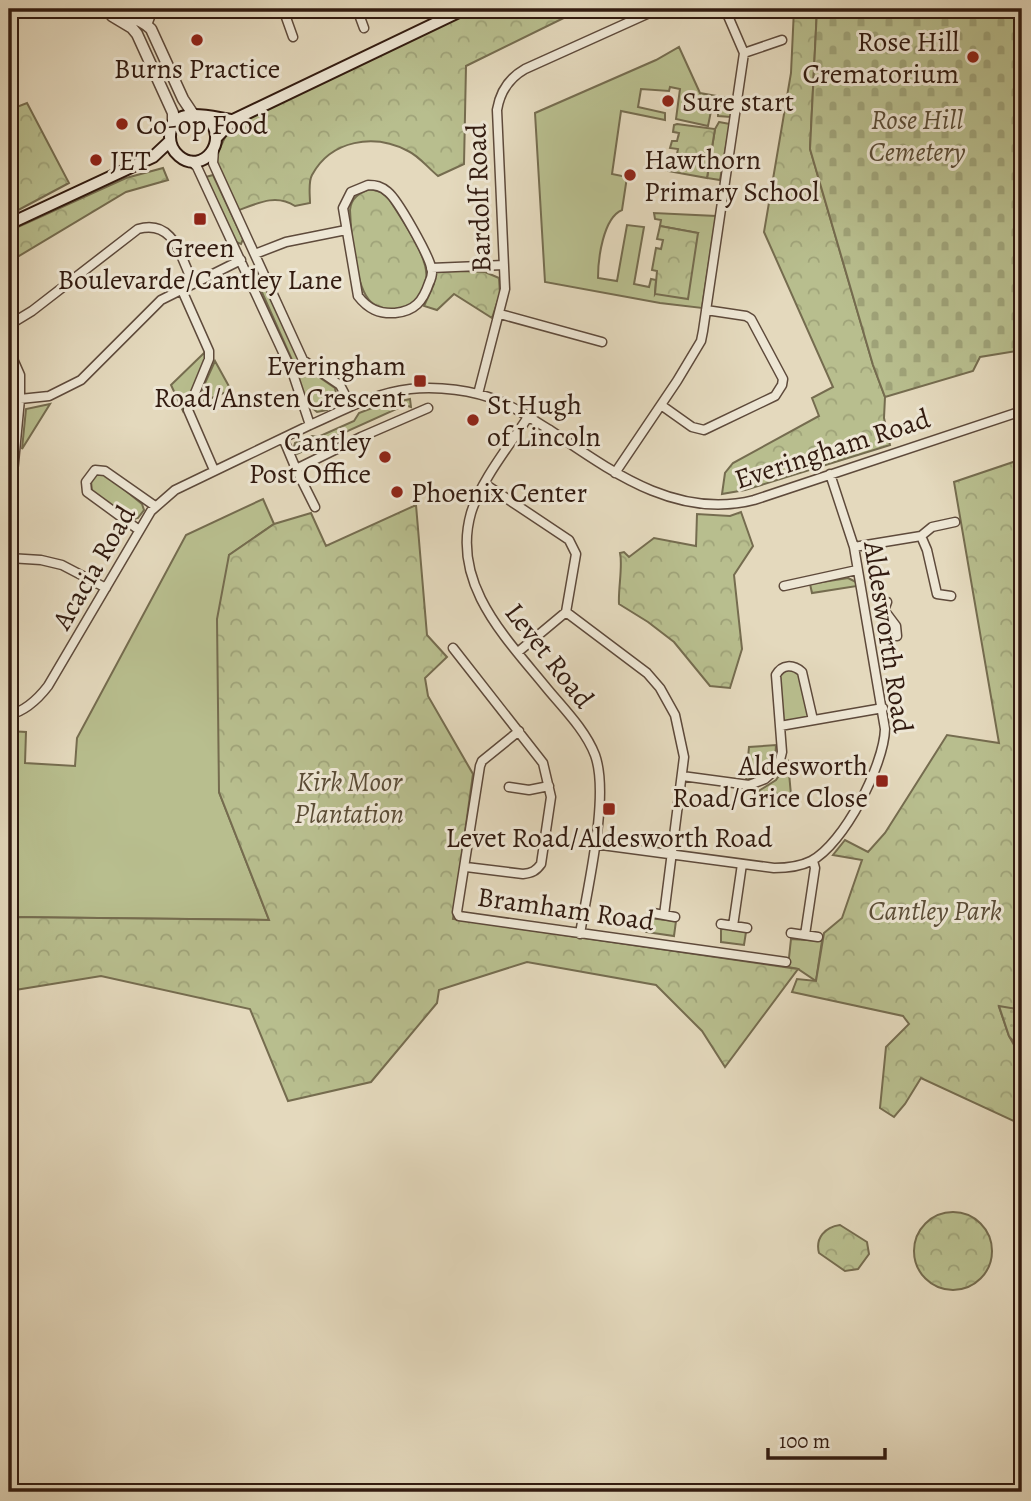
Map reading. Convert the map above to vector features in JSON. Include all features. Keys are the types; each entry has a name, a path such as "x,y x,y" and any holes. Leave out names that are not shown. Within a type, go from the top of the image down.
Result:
{"main road":[{"path":"217,137 233,120 465,9"},
{"path":"184,159 172,149 170,141 173,125 181,117 193,114 233,120"},
{"path":"153,157 202,160 214,149 217,137 215,129 206,117"},
{"path":"9,224 153,157 170,141"}],"street":[{"path":"85,9 129,17 147,25 188,109 193,114"},
{"path":"129,17 146,9"},
{"path":"147,25 153,9"},
{"path":"282,9 293,37"},
{"path":"357,9 364,28"},
{"name":"Bardolf Road","path":"478,394 504,296 496,110 506,86 525,69 658,9"},
{"path":"615,473 701,341 744,53 725,9"},
{"path":"109,14 137,34 173,113 173,125"},
{"path":"744,53 782,40"},
{"path":"156,77 170,71"},
{"path":"214,149 213,163 303,360 340,385 351,406"},
{"path":"184,159 197,167 293,374 310,425"},
{"path":"377,185 391,194 431,268 422,301 416,307 390,314 367,307 358,296 346,230 343,208 346,198 357,189 377,185"},
{"path":"9,325 32,311 138,229 147,226 166,231 171,236 193,283"},
{"path":"255,254 286,242 346,230"},
{"path":"236,250 249,243"},
{"path":"20,399 49,396 82,380 161,300 240,260"},
{"path":"246,271 259,264"},
{"path":"431,268 504,265"},
{"path":"181,288 209,351 209,359 188,410 214,470"},
{"path":"660,405 692,427 704,430 779,392 783,379 751,319 706,310"},
{"path":"500,314 601,342"},
{"path":"9,350 20,375 9,515"},
{"name":"Everingham Road","path":"310,425 351,406 409,389 427,388 478,394 499,401 528,417 615,473 649,491 671,498 727,505 754,500 1022,411"},
{"path":"296,469 428,408"},
{"name":"Levet Road","path":"528,417 485,484 471,513 467,553 477,593 484,606 578,727 595,755 601,788 580,934"},
{"name":"Acacia Road","path":"9,715 39,698 48,686 155,506 175,490 310,425"},
{"path":"283,438 315,507"},
{"path":"139,530 87,492 86,482 95,470 105,471 155,506"},
{"name":"Aldesworth Road","path":"813,860 841,834 877,769 885,742 883,708 854,547 830,474"},
{"path":"485,484 569,540 576,558 566,612 518,652"},
{"path":"854,547 921,536 932,527 955,522"},
{"path":"921,536 937,594 951,596"},
{"path":"9,558 41,560 62,565 106,588"},
{"path":"784,586 857,570"},
{"path":"865,612 886,606 896,626 897,636"},
{"path":"566,612 630,658 660,688 678,724 684,757 664,915"},
{"path":"453,648 543,763 551,797 541,864 537,869 523,874 466,867"},
{"path":"682,776 749,785 765,779 779,764 782,752 776,675 780,669 791,666 802,672 813,720"},
{"path":"779,726 883,708"},
{"name":"Bramham Road","path":"519,731 482,761 480,766 457,912 459,916 786,962"},
{"path":"509,787 529,790 549,786"},
{"path":"594,844 791,868 813,860 815,868 805,935"},
{"path":"733,926 742,864"},
{"path":"653,913 675,917"},
{"path":"721,924 747,928"},
{"path":"792,933 818,937"}],"green space":[{"path":"468,9 582,9 466,66 464,164 438,176 416,156 395,145 368,141 354,143 330,154 320,163 311,178 310,203 295,206 273,200 234,212 213,163 233,120"},
{"path":"794,9 817,9 810,149 873,365 885,397 884,418 890,445 745,490 722,494 725,473 733,463 819,416 812,398 833,387 764,232 791,73"},
{"name":"Rose Hill Cemetery","path":"817,9 1022,9 1022,350 980,357 973,371 885,397 873,365 810,149"},
{"name":"Hawthorn Primary School","path":"679,47 700,93 734,99 731,117 718,116 718,113 711,111 708,126 676,119 680,89 670,87 669,91 641,89 638,107 665,113 665,120 621,111 612,174 627,177 622,210 610,221 603,240 598,278 617,281 627,225 644,227 634,284 649,287 651,279 656,280 655,294 698,233 660,226 661,220 655,219 654,213 716,216 702,308 545,282 535,113 656,60"},
{"path":"27,103 69,183 9,215 9,110"},
{"path":"719,122 730,124 720,180 707,178 715,129"},
{"path":"674,125 715,129 707,178 668,171 670,158 676,159 678,149 670,148 672,141 677,141 679,133 673,132"},
{"path":"163,168 168,180 126,192 9,262 9,231 126,178"},
{"path":"213,175 243,239 241,244 236,242 206,177"},
{"path":"370,189 381,192 389,199 423,260 426,270 425,283 420,295 409,308 390,309 375,305 361,285 351,232 350,210 356,196"},
{"path":"660,226 698,233 688,299 655,294 657,271 652,270 656,248 661,249 663,240 657,239"},
{"path":"435,270 485,272 499,278 500,294 492,318 454,294 437,310 424,306 434,284"},
{"path":"253,272 258,272 303,366 335,388 337,400 327,410 317,412 306,403 293,362"},
{"path":"205,352 206,358 183,411 171,385"},
{"path":"215,361 231,390 195,405"},
{"path":"410,399 411,407 405,405 297,454 295,443 312,436 318,437 354,421 359,413 372,408"},
{"path":"50,404 22,449 26,409"},
{"name":"Cantley Park","path":"1022,459 1022,1010 999,1007 1009,1036 1022,1059 1022,1128 1014,1121 921,1078 894,1117 880,1108 886,1047 909,1024 903,1016 792,992 797,979 816,981 824,933 842,918 862,860 833,855 845,840 868,852 885,833 947,735 999,743 954,482"},
{"path":"104,473 142,504 144,510 138,518 131,520 92,491 91,481 95,474"},
{"path":"263,499 274,524 229,555 219,792 269,920 9,917 9,731 26,732 25,763 75,766 77,738 186,535"},
{"name":"Kirk Moor Plantation","path":"416,505 427,635 447,657 425,678 428,696 473,774 453,919 798,969 725,1067 702,1031 656,985 527,962 439,990 437,1003 371,1082 288,1101 250,1009 101,976 9,991 9,917 269,920 219,792 217,619 229,555 274,524 311,513 326,546"},
{"path":"741,512 753,546 734,575 742,649 730,688 710,686 674,642 619,604 620,553 624,552 629,557 654,538 696,546 697,514 730,516"},
{"path":"848,578 856,582 857,586 812,593 810,584"},
{"path":"798,668 813,720 780,726 780,669"},
{"path":"776,745 775,763 759,777 746,779 749,747"},
{"path":"788,762 791,795 757,792 776,780"},
{"path":"648,918 676,921 674,936 646,932"},
{"path":"723,928 746,932 744,945 721,942"},
{"path":"791,939 822,941 816,981 798,969 788,967"},
{"path":"999,1006 1022,1010 1022,1053 1009,1036"},
{"path":"953,1212 968,1215 981,1223 989,1236 992,1251 989,1266 981,1279 968,1287 953,1290 938,1287 925,1279 917,1266 914,1251 917,1236 925,1223 938,1215"},
{"path":"840,1225 867,1242 869,1254 858,1269 845,1271 819,1253 818,1243 822,1234"}],"place":[{"name":"Burns Practice","path":"197,40"},
{"name":"Rose Hill Crematorium","path":"973,57"},
{"name":"Sure start","path":"668,101"},
{"name":"Co-op Food","path":"122,124"},
{"name":"JET","path":"96,160"},
{"name":"Hawthorn Primary School","path":"630,175"},
{"name":"Green Boulevarde/Cantley Lane","path":"200,219"},
{"name":"Everingham Road/Ansten Crescent","path":"420,381"},
{"name":"St Hugh of Lincoln","path":"473,420"},
{"name":"Cantley Post Office","path":"385,457"},
{"name":"Phoenix Center","path":"397,492"},
{"name":"Aldesworth Road/Grice Close","path":"882,781"},
{"name":"Levet Road/Aldesworth Road","path":"609,809"}]}
